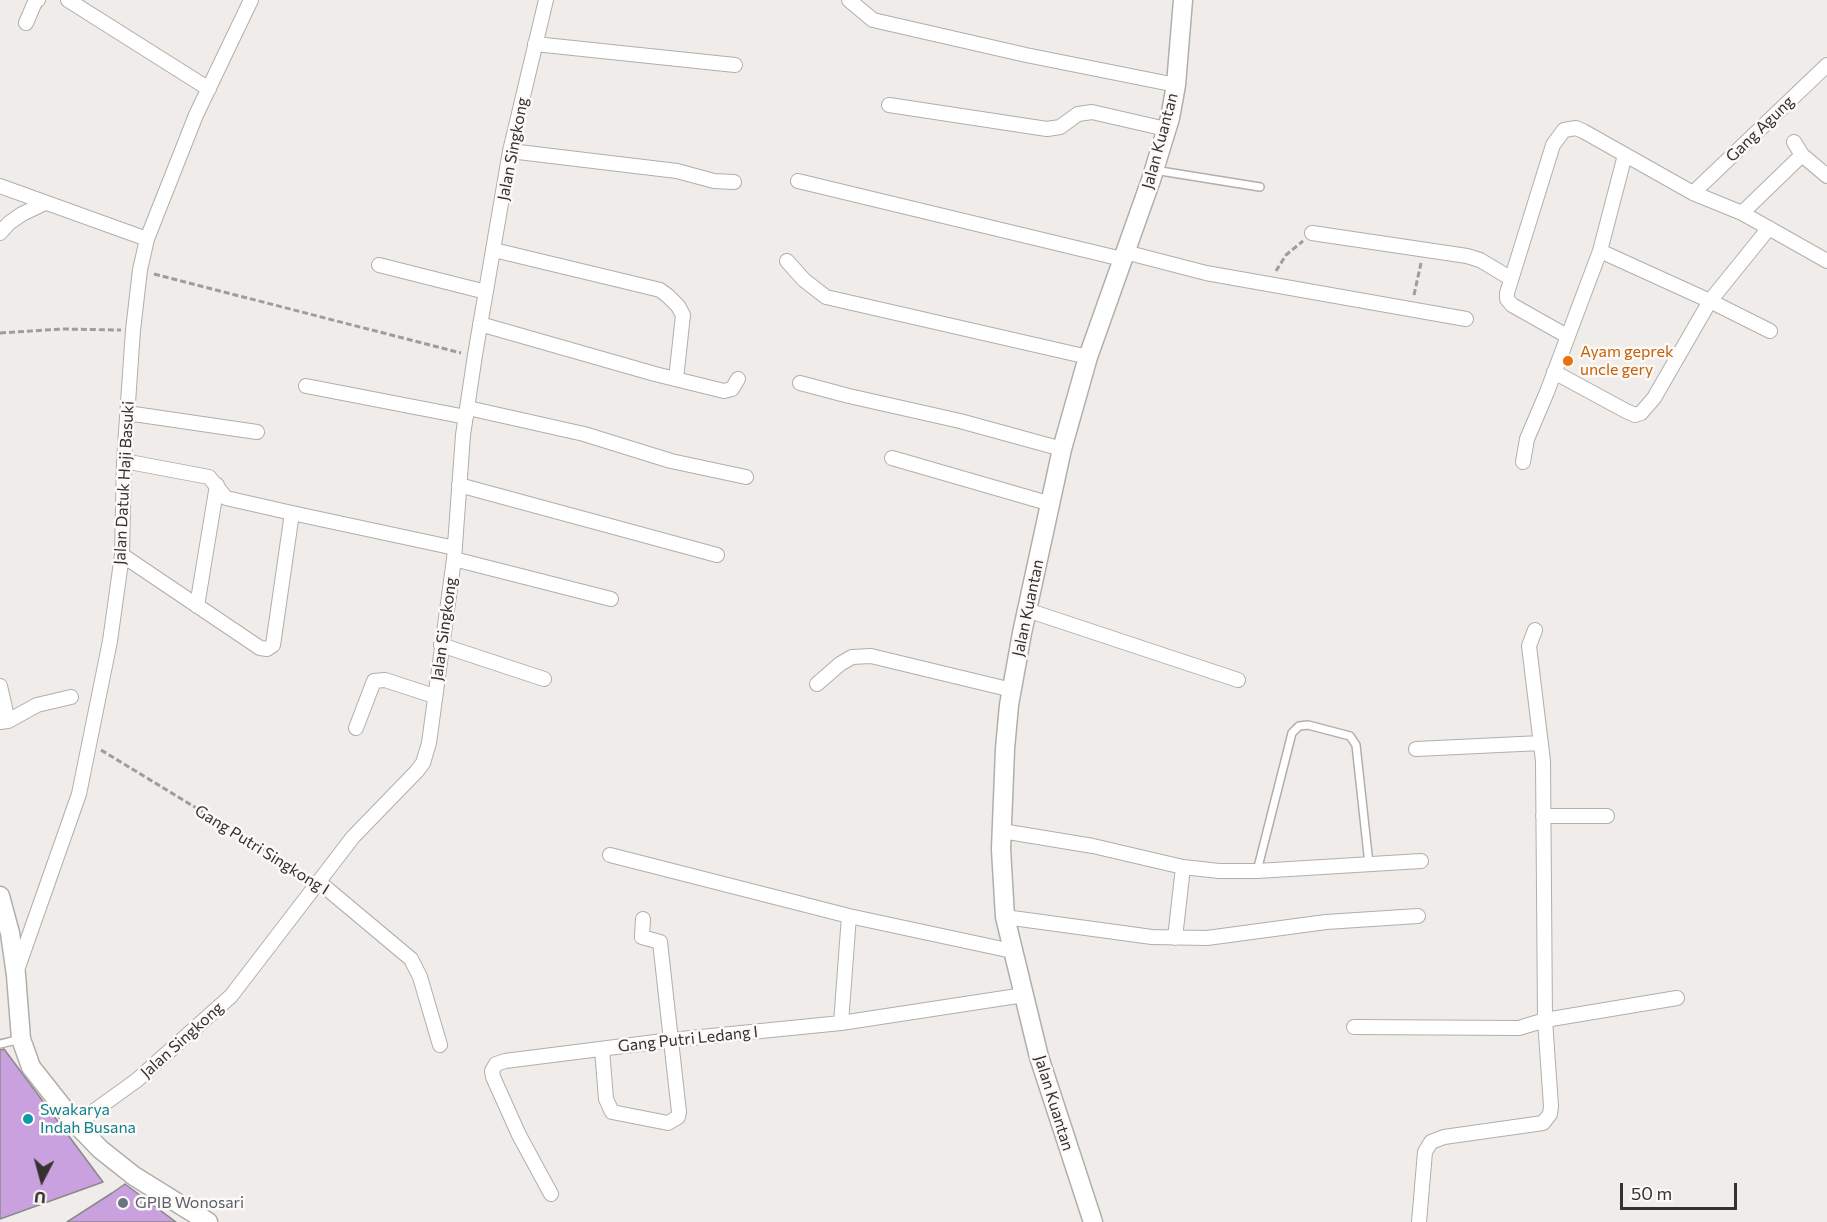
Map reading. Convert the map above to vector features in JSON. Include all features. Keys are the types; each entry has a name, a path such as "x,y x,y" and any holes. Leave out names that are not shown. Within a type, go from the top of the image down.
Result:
{"street":[{"path":"26,23 38,0"},
{"path":"68,0 208,89"},
{"name":"Jalan Datuk Haji Basuki","path":"16,975 79,794 110,641 122,555 124,460 133,330 140,270 147,239 208,89 251,0"},
{"name":"Jalan Singkong","path":"76,1124 137,1080 231,996 353,837 423,763 429,743 454,554 467,413 480,324 510,151 546,0"},
{"path":"849,0 873,20 1026,55 1176,85"},
{"name":"Jalan Kuantan","path":"1093,1222 1040,1057 1005,917 1002,890 1002,831 1005,749 1012,690 1027,610 1062,449 1088,357 1167,129 1176,85 1183,0"},
{"path":"535,44 735,65"},
{"name":"Gang Agung","path":"1693,193 1825,70"},
{"path":"890,105 1047,129 1060,127 1078,114 1087,112 1167,129"},
{"path":"1567,336 1512,305 1507,299 1510,278 1553,145 1564,130 1576,128 1596,137 1693,193 1742,213 1827,261"},
{"path":"1794,142 1802,154 1827,176"},
{"path":"510,151 677,171 714,181 734,182"},
{"path":"1742,213 1802,154"},
{"path":"1523,462 1527,439 1600,251 1625,155"},
{"path":"798,181 1206,273 1466,319"},
{"path":"0,186 147,239"},
{"path":"0,233 22,214 45,203"},
{"path":"1554,372 1626,411 1638,415 1654,398 1710,301 1769,228"},
{"path":"1312,233 1474,258 1510,278"},
{"path":"494,250 660,290 668,296 683,315 676,380"},
{"path":"1600,251 1770,331"},
{"path":"787,261 804,280 826,297 1088,357"},
{"path":"379,265 486,292"},
{"path":"480,324 676,380 728,392 738,379"},
{"path":"800,383 960,421 1062,449"},
{"path":"306,386 584,434 671,461 746,477"},
{"path":"127,413 257,432"},
{"path":"892,458 1050,504"},
{"path":"124,460 205,475 210,477 226,498 454,554 611,599"},
{"path":"197,606 217,485"},
{"path":"459,485 717,555"},
{"path":"122,555 260,648 267,649 273,645 292,513"},
{"path":"1027,610 1238,680"},
{"path":"1419,1222 1425,1152 1431,1142 1444,1137 1536,1124 1547,1119 1551,1106 1545,1020 1541,743 1529,646 1535,630"},
{"path":"441,645 544,679"},
{"path":"817,684 852,657 871,657 1012,690"},
{"path":"356,729 374,681 385,680 434,696"},
{"path":"0,686 4,721 37,705 71,697"},
{"path":"1416,749 1541,743"},
{"path":"1543,816 1607,816"},
{"path":"1002,831 1093,846 1183,867 1219,871 1257,872 1420,861"},
{"path":"610,855 849,916 1012,951"},
{"path":"1175,938 1183,867"},
{"name":"Gang Putri Singkong I","path":"318,882 411,959 420,977 440,1045"},
{"path":"0,896 10,933 21,1039 31,1067 76,1124 100,1149 134,1176 208,1222"},
{"path":"841,1023 849,916"},
{"path":"1005,917 1152,938 1207,938 1326,922 1418,916"},
{"path":"602,1049 606,1099 612,1112 668,1123 678,1117 660,942 642,937 643,920"},
{"name":"Gang Putri Ledang I","path":"551,1194 506,1106 494,1077 493,1066 505,1061 602,1049 841,1023 1024,995"},
{"path":"1354,1027 1505,1029 1677,998"}],"lane":[{"path":"1154,170 1260,187"},
{"path":"1257,872 1292,733 1299,726 1308,725 1350,736 1356,745 1369,864"},
{"path":"0,1044 21,1039"}],"path":[{"path":"1271,284 1286,255 1312,233"},
{"path":"1411,309 1424,250"},
{"path":"140,270 475,356"},
{"path":"0,333 62,329 133,330"},
{"name":"Gang Putri Singkong I","path":"89,743 318,882"}],"building":[{"name":"Swakarya Indah Busana","path":"4,1049 103,1182 0,1219 0,1050"},
{"name":"GPIB Wonosari","path":"125,1184 176,1222 67,1222 112,1193"}],"place":[{"name":"Ayam geprek uncle gery","path":"1568,361"},
{"name":"Swakarya Indah Busana","path":"28,1119"},
{"name":"GPIB Wonosari","path":"123,1203"}]}
